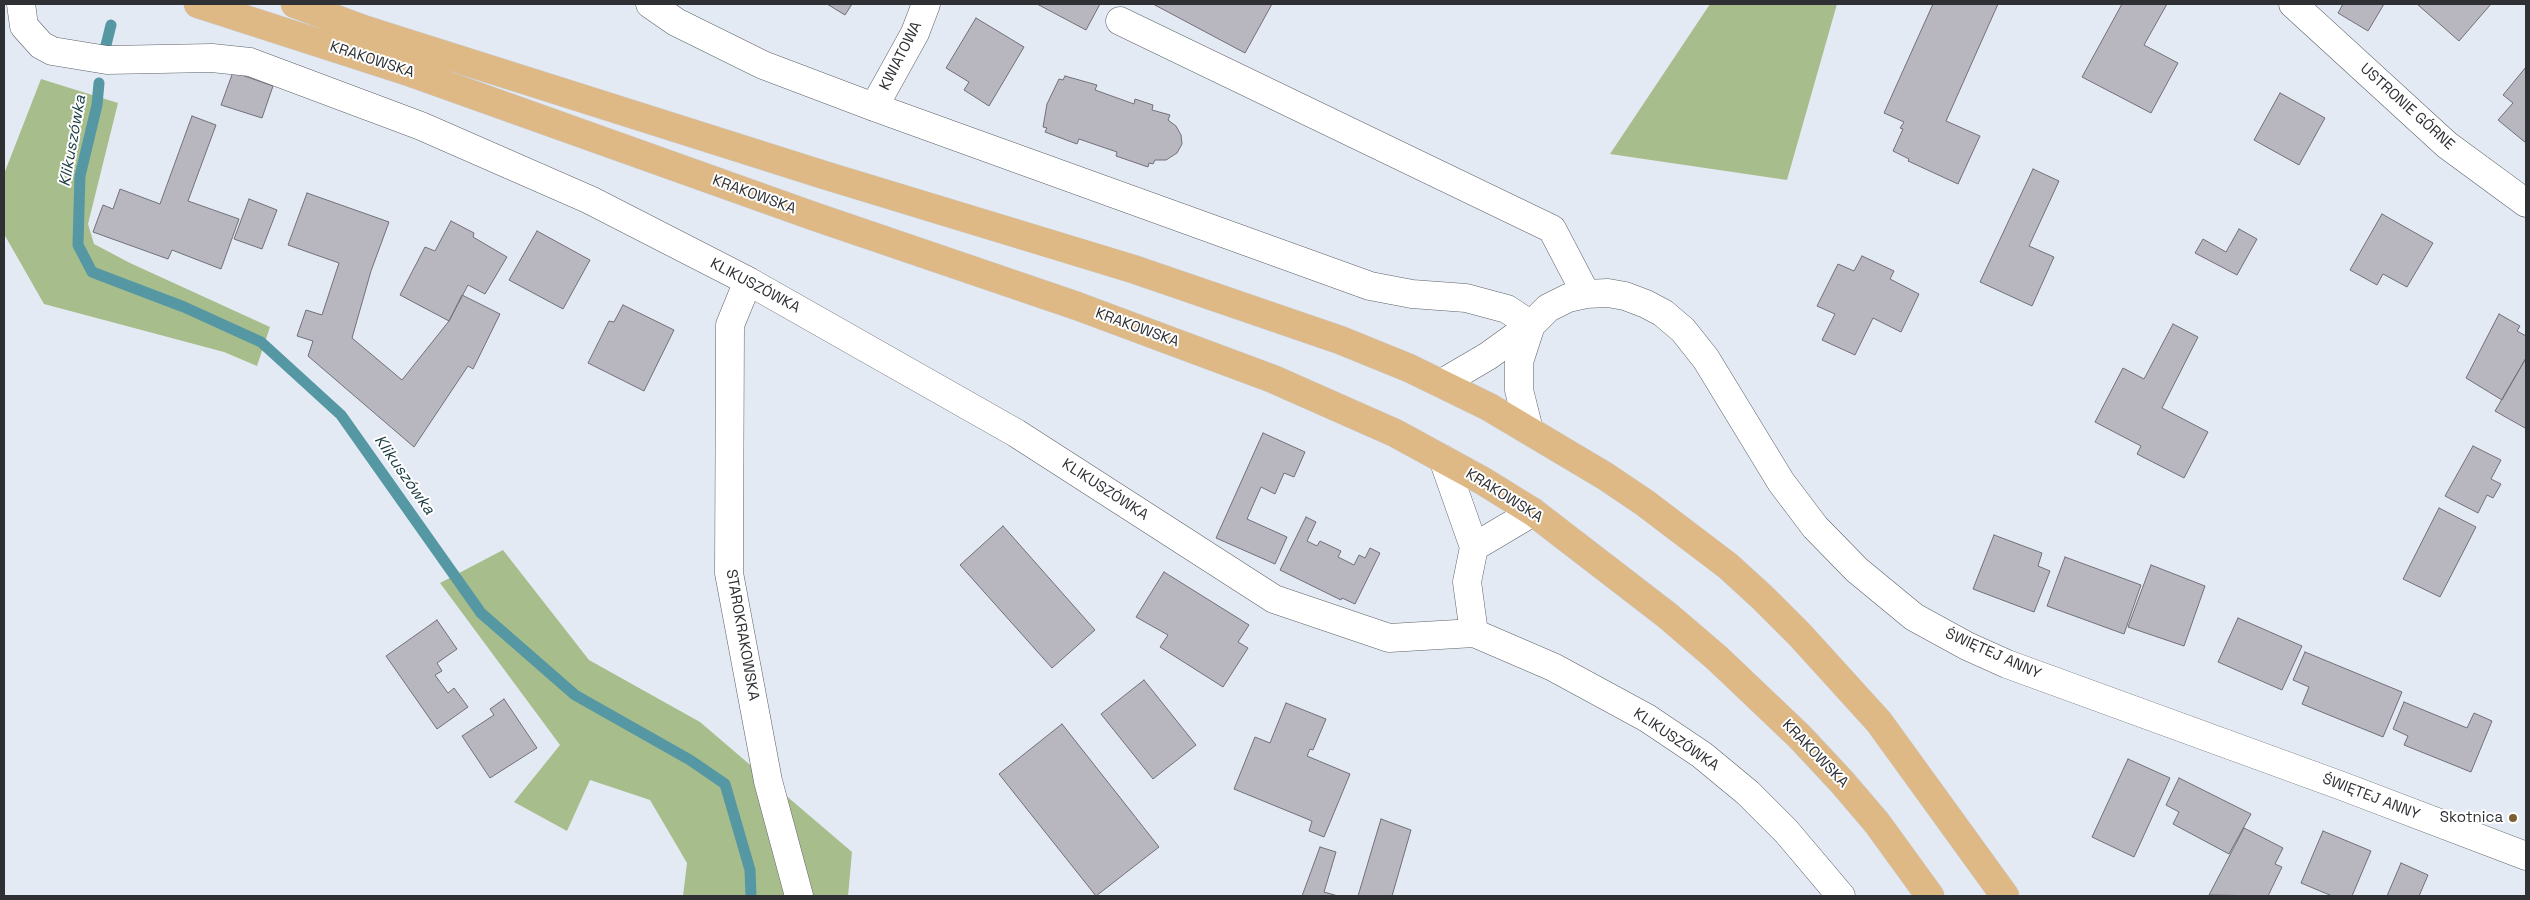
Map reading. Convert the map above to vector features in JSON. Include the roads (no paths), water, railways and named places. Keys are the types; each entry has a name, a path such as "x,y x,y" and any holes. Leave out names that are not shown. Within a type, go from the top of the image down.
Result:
{"main road":[{"name":"KRAKOWSKA","path":"198,4 412,72 804,212 1077,306 1273,379 1396,433 1533,512 1703,646 1799,736 1842,782 1877,823 1930,896"},
{"name":"KRAKOWSKA","path":"295,4 381,35 1133,269 1340,340 1442,383 1529,430 1645,503 1728,566 1763,598 1824,660 1879,722 2005,896"}],"street":[{"name":"KLIKUSZÓWKA","path":"21,4 24,26 41,45 52,51 72,56 107,60 212,58 250,62 421,126 590,200 748,281 1016,433 1274,599 1389,638 1474,633 1553,667 1647,718 1702,755 1748,793 1786,831 1841,896"},
{"path":"650,4 676,22 763,64 874,107 1370,286 1412,294 1466,298 1507,309 1531,325"},
{"name":"KWIATOWA","path":"874,107 915,33 926,4"},
{"name":"USTRONIE GÓRNE","path":"2293,4 2447,145 2526,203"},
{"path":"1120,21 1552,229 1586,294"},
{"name":"STAROKRAKOWSKA","path":"748,281 730,325 729,573 768,781 799,896"},
{"name":"ŚWIĘTEJ ANNY","path":"1442,383 1488,356 1531,325 1548,308 1568,298 1586,294 1608,293 1626,296 1662,313 1683,330 1706,359 1781,482 1815,527 1857,570 1914,617 1967,646 2007,664 2342,786 2526,856"},
{"name":"ŚWIĘTEJ ANNY","path":"1529,430 1519,390 1520,362 1531,325"},
{"path":"1443,460 1474,547 1467,582 1474,633"},
{"path":"1474,547 1533,512"}],"waterway":[{"name":"Klikuszówka","path":"106,45 111,25"},
{"name":"Klikuszówka","path":"99,83 97,105 80,176 78,245 92,272 184,307 261,342 341,415 481,613 575,695 690,760 725,784 750,870 751,896"}],"place":[{"name":"Skotnica","path":"2513,818"}]}
